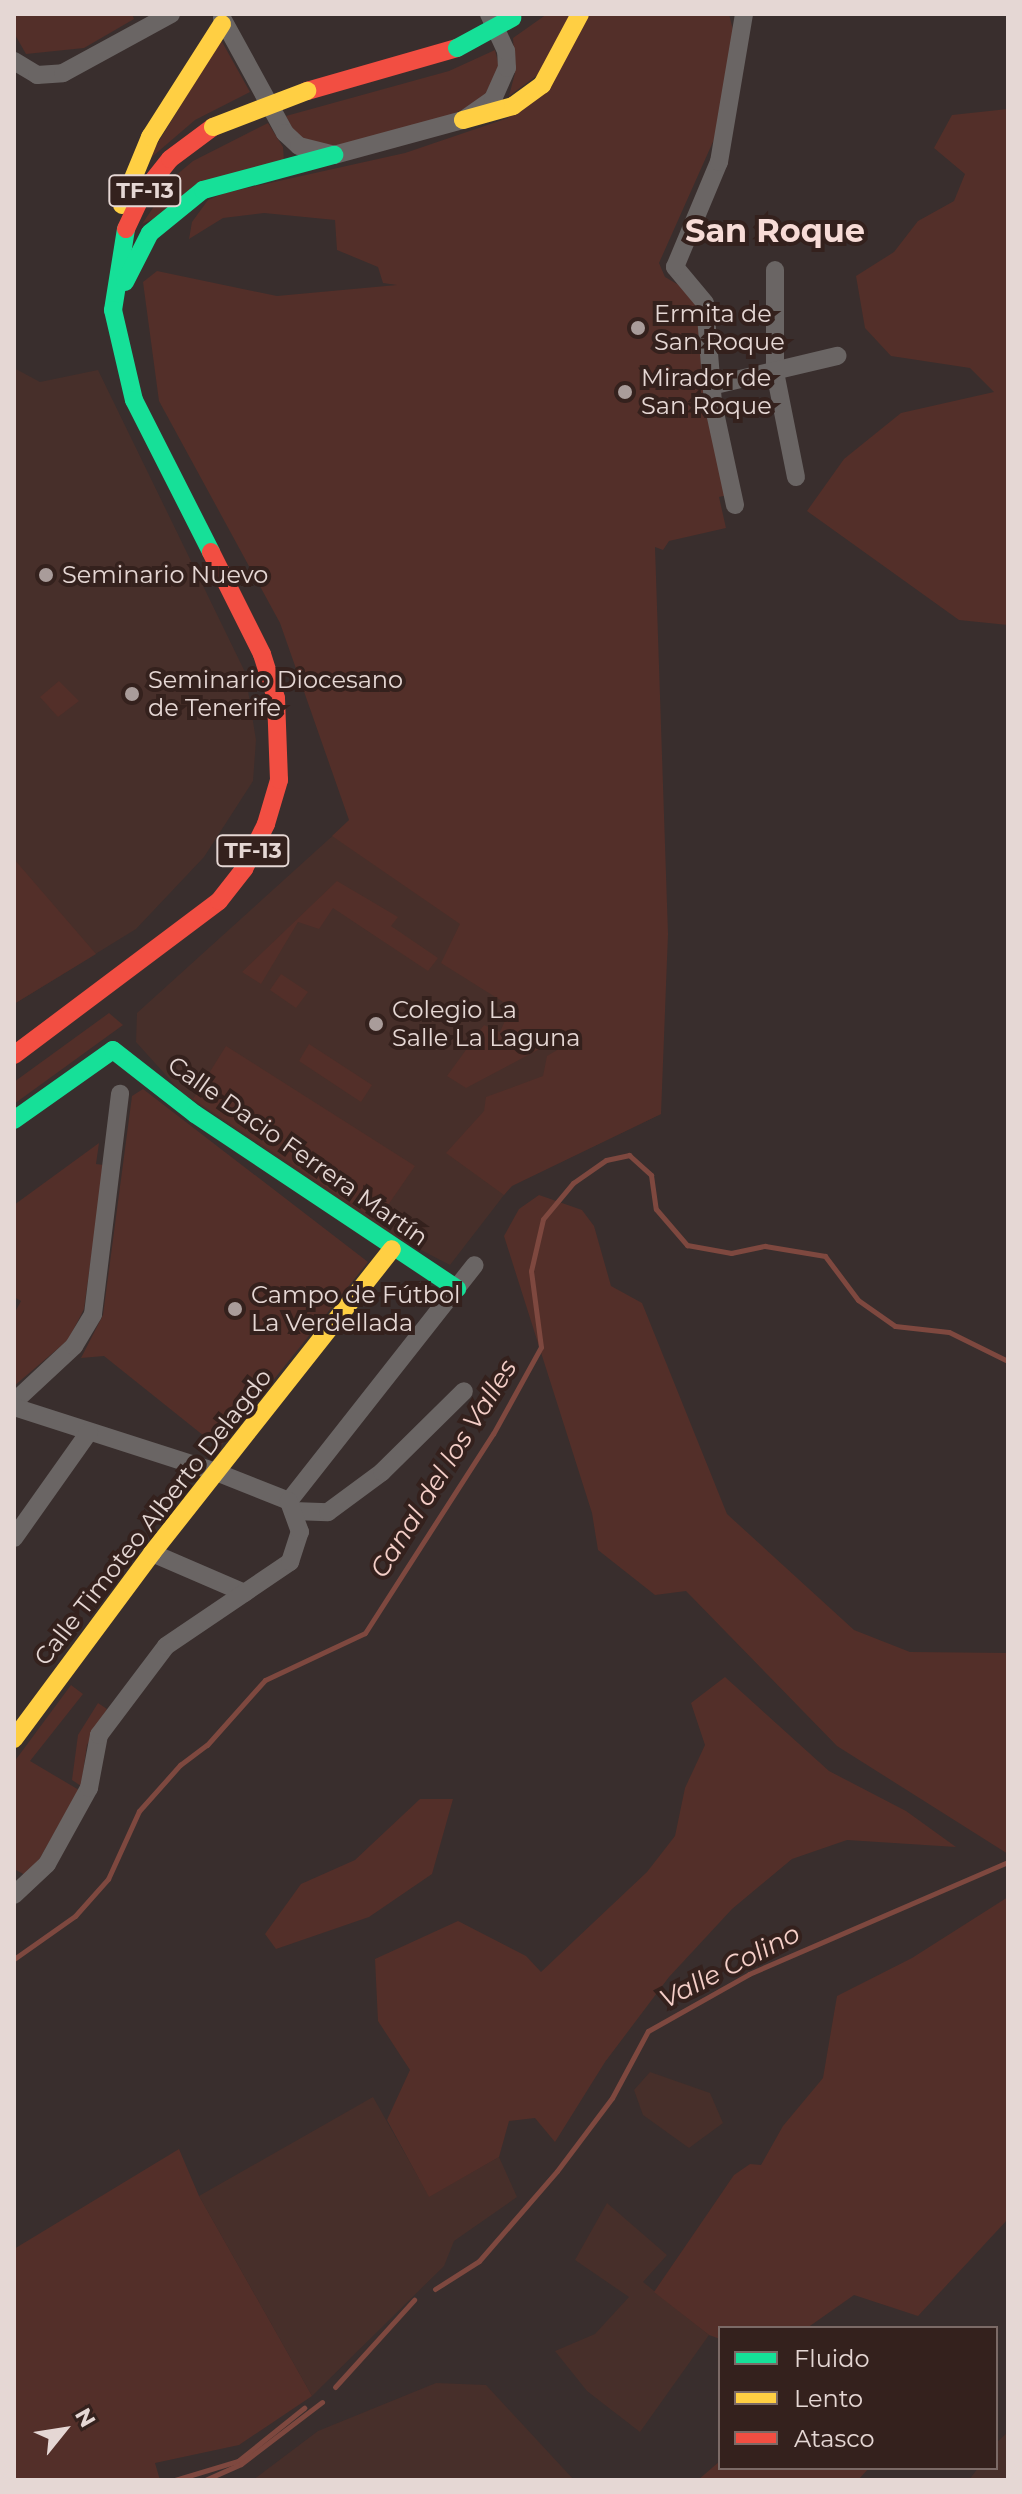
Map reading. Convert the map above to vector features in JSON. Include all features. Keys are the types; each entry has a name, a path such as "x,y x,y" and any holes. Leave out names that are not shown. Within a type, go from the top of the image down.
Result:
{"main road":[{"path":"463,120 513,106 542,85 580,14"},
{"name":"TF-13","path":"14,1055 219,901 244,869 266,824 279,780 276,698 262,654 157,449 124,371 113,310 114,279 127,223 143,193 170,159 213,127 307,91 457,48 514,16"},
{"path":"114,279 108,257 119,212 150,137 222,19"},
{"path":"157,449 154,418 125,334 122,303 126,278 150,233 177,207 223,181 334,155"},
{"name":"Calle Dacio Ferrera Martín","path":"14,1120 113,1050 195,1114 392,1249 457,1289"},
{"name":"Calle Timoteo Alberto Delagdo","path":"14,1739 152,1553 392,1249"}],"street":[{"path":"14,61 37,75 63,73 171,14"},
{"path":"222,19 285,133 299,146 334,155 463,120 493,99 507,68 506,51 489,14"},
{"path":"735,505 711,386 705,303 675,267 719,162 744,14"},
{"path":"775,270 775,372 796,477"},
{"path":"711,386 837,356"},
{"path":"120,1094 93,1314 74,1346 14,1405 216,1472 291,1506 328,1512 382,1472 464,1391"},
{"path":"291,1506 475,1265"},
{"path":"14,1538 89,1432"},
{"path":"14,1895 47,1864 89,1788 99,1735 166,1646 290,1562 300,1532 291,1506"},
{"path":"152,1553 245,1593"}],"shaded area":[{"path":"14,14 132,14 134,19 84,48 26,54 14,33"},
{"path":"547,14 571,14 539,74 509,96 515,73 513,38"},
{"path":"590,14 729,14 734,34 716,135 659,263 665,277 684,288 702,313 728,495 719,497 726,528 669,541 663,550 655,547 668,934 661,1114 512,1186 504,1195 446,1153 484,1111 486,1097 543,1076 547,1056 574,1040 568,1034 466,1088 447,1076 484,1025 500,1032 511,1007 441,963 460,924 332,836 349,820 280,623 159,401 143,282 157,271 277,296 397,285 383,283 378,267 337,250 335,220 264,213 223,218 189,239 192,222 208,200 225,193 405,153 508,118"},
{"path":"221,40 250,92 195,120 146,162"},
{"path":"495,50 499,66 483,99 443,119 337,146 298,139 286,116 449,71"},
{"path":"1008,109 1008,625 959,620 807,511 844,459 901,413 994,392 970,368 891,356 865,328 856,276 894,252 918,221 954,201 965,174 934,148 952,115"},
{"path":"268,123 283,147 284,161 142,224 174,177 193,161"},
{"name":"Seminario Diocesano de Tenerife","path":"14,368 40,382 98,370 245,672 256,740 253,781 204,857 136,929 14,1004"},
{"path":"59,681 79,701 58,717 40,697"},
{"path":"349,821 500,826 661,1114 511,1186 450,1265 390,1234 182,1093 136,1042 137,1013"},
{"path":"14,859 96,954 14,1004"},
{"path":"337,881 398,917 391,926 438,958 428,971 333,908 319,929 298,922 261,984 242,972"},
{"path":"281,974 308,992 296,1008 270,990"},
{"path":"109,1013 123,1025 14,1104 14,1082"},
{"path":"309,1044 372,1085 361,1102 299,1061"},
{"path":"226,1046 415,1166 377,1221 193,1099"},
{"name":"Campo de Fútbol La Verdellada","path":"143,1089 368,1262 219,1448 104,1356 81,1358 103,1315 132,1096"},
{"path":"99,1143 96,1164 104,1165 84,1309 68,1340 14,1386 14,1314 21,1301 14,1297 14,1205"},
{"path":"539,1195 582,1210 594,1226 611,1286 642,1303 727,1514 854,1630 910,1652 1008,1653 1008,1854 837,1746 686,1591 655,1595 598,1550 592,1513 504,1236 519,1209"},
{"path":"725,1677 829,1771 906,1811 956,1847 847,1840 792,1859 732,1909 669,1977 605,2062 555,2142 535,2118 509,2121 499,2157 429,2197 387,2120 410,2070 378,2021 375,1959 458,1921 526,1956 541,1972 647,1872 675,1836 685,1788 705,1745 691,1703"},
{"path":"71,1685 83,1694 30,1761 79,1790 29,1877 14,1869 14,1762"},
{"path":"98,1703 107,1709 87,1745 81,1786 72,1780 78,1735"},
{"path":"420,1799 453,1799 432,1874 369,1917 276,1949 265,1934 301,1884 355,1860"},
{"path":"1008,1897 1008,2219 918,2316 854,2295 810,2326 718,2326 718,2338 709,2335 654,2292 734,2175 750,2164 761,2165 783,2126 823,2078 837,1996 912,1958"},
{"path":"650,2072 710,2093 723,2123 689,2148 643,2115 634,2090"},
{"path":"373,2097 429,2196 499,2157 517,2197 454,2241 444,2266 312,2396 199,2196"},
{"path":"179,2149 199,2196 312,2396 239,2445 155,2463 160,2480 14,2480 14,2249"},
{"path":"607,2203 667,2255 643,2282 709,2335 640,2432 587,2391 555,2351 595,2334 629,2297 575,2260"},
{"path":"436,2383 486,2385 574,2480 253,2480 318,2431"},
{"path":"1008,2432 1008,2480 969,2480 976,2470 998,2470 998,2441"},
{"path":"718,2463 718,2470 867,2470 858,2480 698,2480"}],"waterway":[{"name":"Canal del los Valles","path":"14,1959 75,1916 108,1879 139,1811 180,1765 207,1745 265,1680 365,1633 493,1434 541,1347 531,1271 543,1219 573,1183 606,1160 629,1155 651,1175 656,1209 687,1245 731,1253 765,1246 825,1256 858,1300 895,1326 949,1332 1008,1361"},
{"name":"Valle Colino","path":"435,2289 479,2261 557,2171 612,2098 648,2031 749,1974 1008,1862"},
{"name":"Valle Colino","path":"335,2387 414,2300"},
{"name":"Valle Colino","path":"205,2480 241,2464 322,2402"},
{"path":"175,2480 238,2461 304,2408"}],"traffic: fast":[{"path":"457,48 512,18"},
{"path":"125,282 150,233 203,190 334,155"},
{"path":"126,229 113,310 134,400 211,552"},
{"path":"14,1120 113,1050 195,1114 457,1289"}],"traffic: slow":[{"path":"463,120 513,106 542,85 580,14"},
{"path":"122,205 150,137 222,24"},
{"path":"213,127 307,91"},
{"path":"14,1739 152,1553 392,1249"}],"traffic: jam":[{"path":"307,91 457,48"},
{"path":"126,229 143,193 170,159 213,127"},
{"path":"14,1055 219,901 244,869 266,824 279,780 276,698 262,654 211,552"}],"place":[{"name":"Ermita de San Roque","path":"638,328"},
{"name":"Mirador de San Roque","path":"625,392"},
{"name":"Seminario Nuevo","path":"46,575"},
{"name":"Seminario Diocesano de Tenerife","path":"132,694"},
{"name":"Colegio La Salle La Laguna","path":"376,1024"},
{"name":"Campo de Fútbol La Verdellada","path":"235,1309"}],"district":[{"name":"San Roque","path":"775,231"}]}
